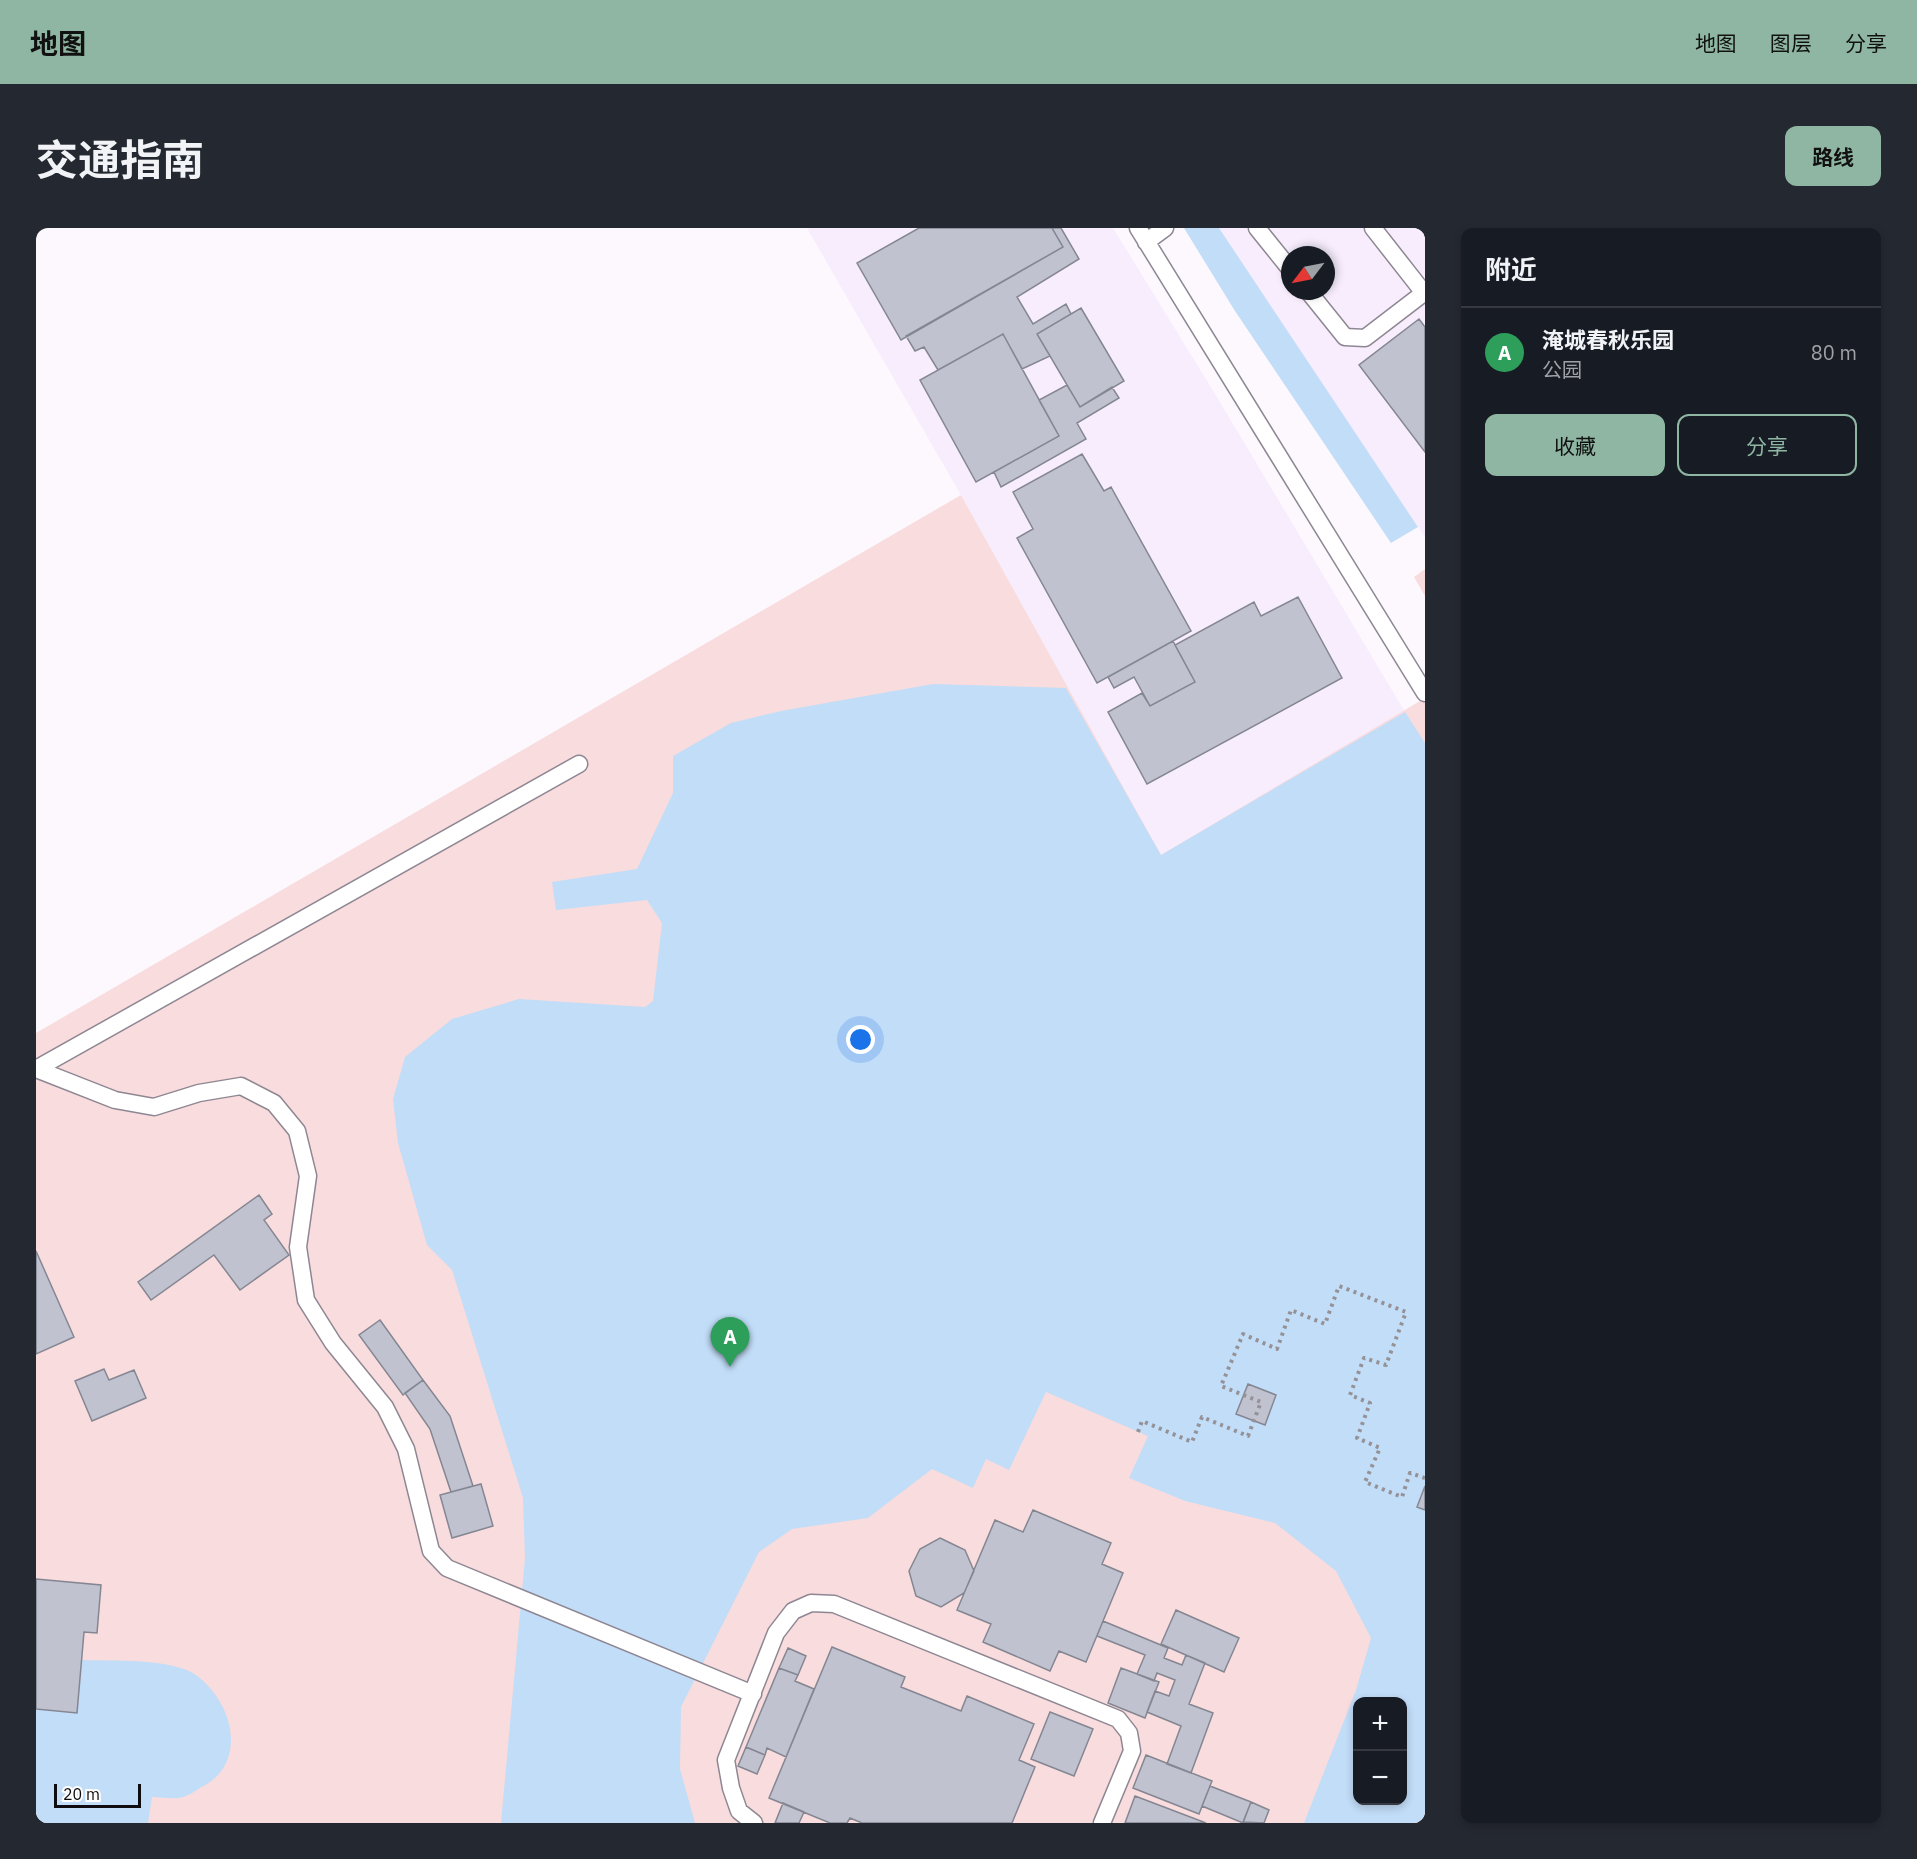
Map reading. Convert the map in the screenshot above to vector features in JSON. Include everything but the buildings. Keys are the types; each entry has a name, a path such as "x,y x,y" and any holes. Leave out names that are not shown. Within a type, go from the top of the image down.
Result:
{"lane":[{"path":"1165,228 1142,235 1425,693"},
{"path":"1257,228 1281,258"},
{"path":"1315,300 1345,337 1365,339 1425,292 1373,228"},
{"path":"579,764 36,1069 115,1100 154,1107 199,1093 241,1086 274,1102 297,1131 308,1176 298,1247 306,1300 333,1343 385,1407 406,1449 431,1551 447,1568 753,1694"},
{"path":"754,1823 739,1811 731,1788 726,1760 776,1633 794,1611 812,1603 834,1604 1118,1719 1129,1733 1132,1751 1102,1823"}],"path":[{"path":"1138,1432 1142,1421 1191,1442 1202,1417 1248,1436 1261,1402 1221,1386 1243,1334 1277,1349 1291,1310 1325,1324 1339,1286 1406,1312 1386,1365 1364,1358 1350,1395 1370,1403 1357,1438 1380,1448 1365,1482 1402,1497 1410,1473 1425,1478"}],"shaded area":[{"path":"807,228 1113,228 1405,712 1161,856 961,495"},
{"path":"1219,228 1425,228 1425,537 1238,258"},
{"path":"961,495 1161,855 1425,698 1425,1823 36,1823 36,1033"},
{"path":"1425,569 1425,596 1414,577"}],"water":[{"path":"1184,228 1219,228 1418,527 1391,543 1235,311"},
{"path":"933,684 1066,688 1161,855 1405,712 1425,743 1425,1823 1304,1823 1353,1698 1353,1805 1407,1805 1407,1697 1353,1697 1371,1638 1336,1571 1275,1523 1185,1501 1129,1478 1148,1436 1046,1392 1009,1470 986,1459 973,1488 932,1469 868,1518 792,1529 759,1552 681,1707 680,1769 695,1823 501,1823 525,1558 523,1498 452,1270 427,1245 398,1143 393,1099 405,1057 452,1019 519,999 645,1007 653,1001 662,923 647,900 556,910 552,882 637,869 673,793 673,756 731,723 781,711"},
{"path":"82,1660 157,1663 196,1675 220,1701 231,1733 230,1749 225,1764 215,1777 193,1793 182,1797 152,1797 148,1823 36,1823 36,1709 77,1713"}],"place":[{"name":"淹城春秋乐园","path":"730,1367"}]}
